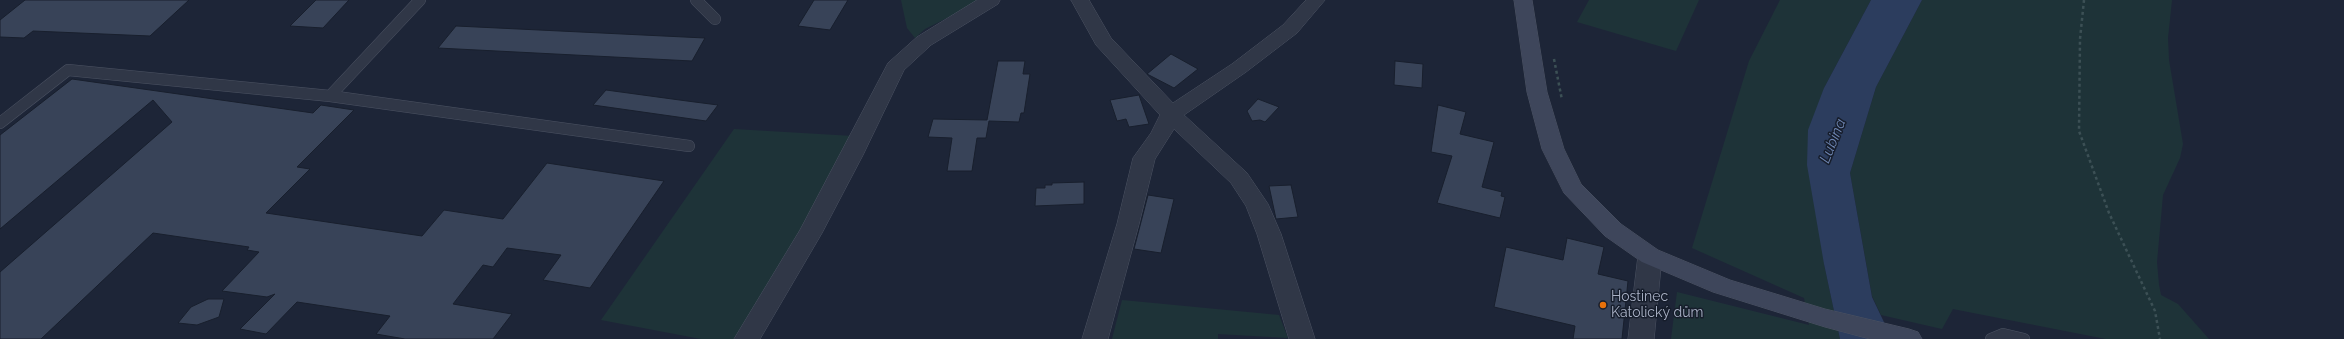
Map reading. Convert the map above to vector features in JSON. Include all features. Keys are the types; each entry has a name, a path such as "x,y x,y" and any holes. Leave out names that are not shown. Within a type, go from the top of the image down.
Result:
{"street":[{"path":"747,339 810,233 852,155 895,67 924,41 967,13 991,0"},
{"path":"1080,0 1103,41 1171,114 1239,178 1257,204 1269,234 1302,339"},
{"path":"1095,339 1128,224 1144,158 1160,136 1171,114 1251,60 1290,29 1316,0"},
{"path":"1523,0 1537,92 1552,149 1564,176 1572,188 1597,216 1650,256 1722,286 1825,318 1909,339"},
{"path":"1641,339 1650,256"}],"lane":[{"path":"330,96 420,0"},
{"path":"696,0 715,19"},
{"path":"0,123 68,70 330,96 689,146"},
{"path":"1991,339 2003,334 2024,339"}],"path":[{"path":"2084,0 2080,39 2079,131 2109,213 2155,311 2160,339"},
{"path":"1553,54 1564,108"}],"green space":[{"path":"901,0 983,0 925,29 915,38 907,28"},
{"path":"1589,0 1699,0 1676,51 1577,22"},
{"path":"1780,0 1871,0 1824,88 1824,264 1840,339 1671,339 1677,292 1809,325 1804,298 1692,248 1749,61"},
{"path":"1922,0 2172,0 2168,38 2169,60 2183,144 2180,158 2163,195 2157,262 2159,285 2161,295 2178,304 2209,339 2106,339 1953,309 1942,329 1881,315 1872,296 1850,173 1876,87"},
{"path":"734,129 853,136 832,180 737,339 701,339 601,320"},
{"path":"1122,300 1279,315 1288,338 1218,334 1218,339 1112,339"}],"water":[{"name":"Lubina","path":"1871,0 1922,0 1876,87 1850,173 1872,297 1892,339 1840,339 1824,264 1807,165 1808,130 1824,88"}],"building":[{"path":"25,0 189,0 150,36 33,31 24,38 0,37 0,20"},
{"path":"316,0 349,0 323,28 290,26"},
{"path":"814,0 848,0 830,30 798,26"},
{"path":"456,26 705,38 692,61 438,48"},
{"path":"1171,54 1198,69 1174,88 1147,74"},
{"path":"998,61 1025,61 1023,74 1030,74 1024,113 1021,113 1019,122 989,121 986,138 977,138 972,171 947,171 952,138 928,137 933,119 987,120"},
{"path":"1395,61 1423,64 1422,88 1394,85"},
{"path":"72,79 313,113 321,105 354,110 297,167 310,169 266,213 422,236 444,210 503,219 547,163 664,181 590,288 543,280 561,255 507,248 493,267 483,265 453,304 512,314 493,339 405,339 376,334 390,316 297,302 266,334 240,329 275,294 267,297 222,291 259,252 247,250 249,247 153,233 41,339 0,339 0,272 172,122 153,100 0,229 0,135"},
{"path":"606,90 718,105 706,121 593,105"},
{"path":"1139,95 1149,124 1129,127 1126,119 1117,121 1110,100"},
{"path":"1258,99 1279,107 1265,122 1260,120 1252,121 1247,111"},
{"path":"1438,105 1466,112 1460,134 1494,142 1482,187 1502,192 1501,196 1505,197 1500,218 1437,203 1452,156 1431,152"},
{"path":"1084,182 1084,204 1035,206 1036,188 1045,188 1045,185 1052,185 1052,183"},
{"path":"1291,185 1298,217 1276,219 1269,186"},
{"path":"1148,195 1174,199 1161,253 1134,249"},
{"path":"1567,238 1604,247 1598,274 1628,281 1622,339 1573,339 1575,326 1494,307 1506,247 1563,260"},
{"path":"208,299 224,299 219,317 197,325 178,323 191,307"}],"place":[{"name":"Hostinec Katolický dům","path":"1603,305"}]}
